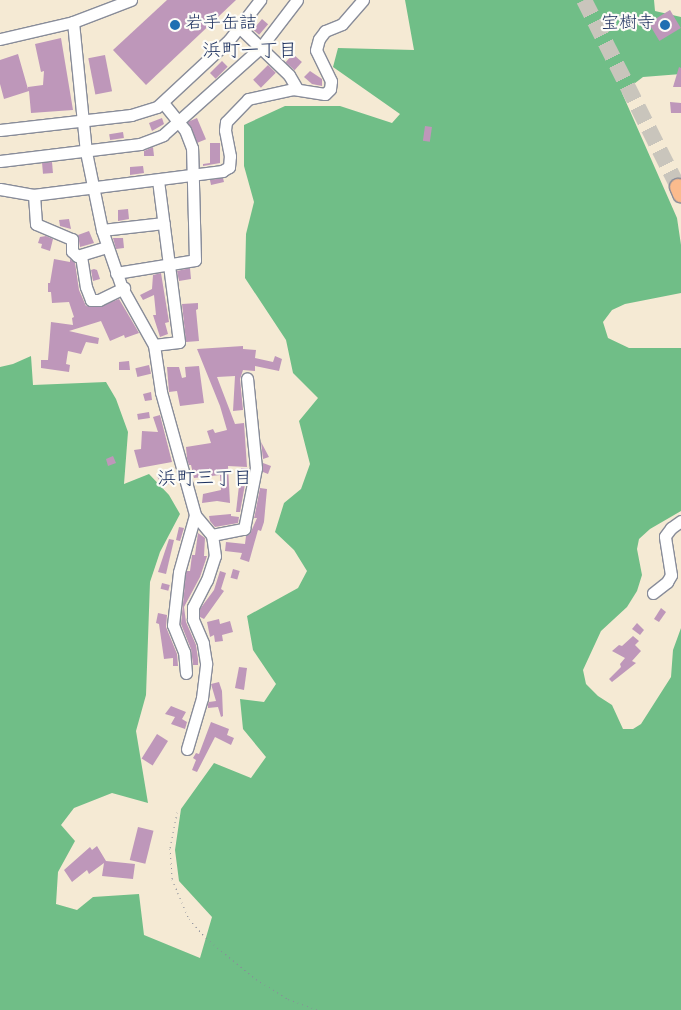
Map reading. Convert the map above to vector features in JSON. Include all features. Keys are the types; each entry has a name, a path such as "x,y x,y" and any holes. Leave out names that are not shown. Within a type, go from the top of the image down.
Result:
{"street":[{"path":"0,130 146,113 163,102 229,40 260,0"},
{"path":"0,161 86,152 154,140 179,122 261,47 297,0"},
{"path":"0,189 34,195 222,171 229,167 230,156 225,130 226,122 248,99 297,89 326,94 330,89 331,81 316,50 319,39 325,31 342,24 363,0"},
{"path":"0,39 73,22 127,1"},
{"path":"73,22 86,152 102,230 116,273 154,346 161,392 195,515 212,535 216,556 207,580 193,607 193,619 203,644 206,663 202,698 187,749"},
{"path":"239,27 289,75 297,89"},
{"path":"116,273 195,260 192,148 188,136 163,102"},
{"path":"154,346 178,342 158,180"},
{"path":"34,195 36,224 72,239 72,251 77,256 107,247"},
{"path":"102,230 164,223"},
{"path":"81,256 86,287 92,300 99,300 124,288"},
{"path":"212,535 244,529 256,468 247,378"},
{"path":"186,673 184,652 173,626 180,572 195,515"},
{"path":"653,593 667,582 671,575 665,536 671,528 681,521"}],"path":[{"path":"177,812 170,848 172,878 189,919 206,938 256,979 288,999 318,1010"}],"green space":[{"path":"405,0 654,0 655,11 681,17 681,74 643,77 622,93 677,218 681,245 681,293 625,304 612,310 603,322 608,338 629,348 681,348 681,511 650,529 639,539 637,549 642,575 637,591 627,607 601,631 583,670 586,684 598,696 612,705 623,729 633,729 641,724 671,677 673,650 681,628 681,1010 0,1010 0,367 13,364 31,356 33,385 106,382 116,399 128,432 124,484 149,474 169,495 180,514 160,552 150,582 146,695 136,731 148,803 112,793 74,808 61,825 75,841 58,872 56,904 77,910 93,897 139,894 144,935 200,958 212,917 179,881 175,850 181,809 214,763 251,778 266,757 243,729 240,699 264,702 276,684 253,650 247,616 298,588 307,571 294,550 275,532 284,503 301,489 310,464 299,421 318,398 293,373 286,340 245,278 246,234 254,202 244,166 244,125 285,106 340,106 392,123 400,114 333,67 338,48 414,50"}],"building":[{"name":"岩手缶詰","path":"167,0 236,0 146,85 113,50"},
{"name":"宝樹寺","path":"670,10 681,28 659,41 649,23"},
{"path":"262,19 268,24 259,35 253,30"},
{"path":"61,38 73,110 31,113 29,91 4,99 0,84 0,60 18,54 28,89 28,87 43,85 44,71 41,72 35,44"},
{"path":"293,54 302,62 295,70 286,62"},
{"path":"105,55 112,91 95,95 88,58"},
{"path":"222,61 228,67 216,79 210,73"},
{"path":"268,65 276,73 261,88 253,80"},
{"path":"679,67 681,68 681,87 673,87"},
{"path":"310,71 322,79 322,86 312,84 304,77"},
{"path":"670,102 681,103 681,113 671,113"},
{"path":"162,118 164,124 152,131 149,123"},
{"path":"197,118 206,139 197,143 188,122"},
{"path":"425,126 432,127 430,142 423,141"},
{"path":"123,132 124,138 110,140 109,134"},
{"path":"210,143 220,143 220,163 203,166 203,164 210,163"},
{"path":"153,147 154,156 144,156 144,151"},
{"path":"52,162 53,173 43,174 42,163"},
{"path":"143,166 144,173 130,175 130,167"},
{"path":"223,178 224,182 211,185 210,180"},
{"path":"128,209 129,219 118,221 118,210"},
{"path":"69,219 71,229 60,226 59,220"},
{"path":"89,231 94,243 80,247 78,235"},
{"path":"46,236 53,239 50,251 41,248 42,244 38,243 40,237"},
{"path":"113,238 123,238 124,248 116,249"},
{"path":"54,259 70,262 70,259 75,263 79,290 86,306 99,307 119,299 139,333 125,338 124,335 110,341 101,321 69,331 99,338 98,344 86,342 81,354 68,351 66,364 70,365 69,372 41,368 41,360 48,360 51,322 73,325 72,318 74,317 69,302 52,303 51,292 48,292 48,283 50,283"},
{"path":"190,268 191,279 179,281 177,271"},
{"path":"91,270 97,270 100,279 93,281"},
{"path":"161,273 169,322 165,323 168,334 160,337 153,315 156,315 154,295 143,300 140,295 152,289 153,275"},
{"path":"198,303 198,309 196,310 199,341 186,342 182,304"},
{"path":"243,346 243,349 256,350 255,358 273,362 275,356 282,359 279,371 255,366 255,371 243,370 240,379 243,410 233,411 235,376 217,377 235,424 244,423 247,467 228,466 230,503 217,501 202,503 203,494 221,490 220,475 194,478 191,465 189,465 187,459 186,447 211,443 207,431 213,429 215,433 227,430 220,406 197,349"},
{"path":"129,361 130,370 119,370 119,362"},
{"path":"149,365 151,374 137,377 135,368"},
{"path":"199,366 204,403 180,406 177,391 169,392 167,367 179,367 182,378 186,377 185,367"},
{"path":"151,392 152,400 145,401 143,394"},
{"path":"149,412 150,418 138,420 137,414"},
{"path":"160,415 172,462 139,468 134,450 141,449 142,431 158,432 153,417"},
{"path":"261,442 269,457 263,459"},
{"path":"113,456 116,463 108,466 106,459"},
{"path":"263,463 271,466 268,474 263,472"},
{"path":"241,468 248,468 240,512 236,512"},
{"path":"164,472 170,484 163,487 157,476"},
{"path":"260,488 267,489 264,522 261,531 258,530 249,562 240,559 242,553 225,551 226,542 245,544 246,536 250,534 257,518 254,518"},
{"path":"231,514 231,516 239,517 238,523 215,527 210,521 209,516"},
{"path":"179,527 184,528 180,541 176,540"},
{"path":"198,533 205,538 204,556 207,556 200,577 184,607 186,622 196,645 198,665 193,665 191,649 181,624 186,573 190,571 192,555 195,555"},
{"path":"169,539 174,540 166,574 158,572"},
{"path":"233,569 240,571 237,580 231,578"},
{"path":"220,571 226,573 221,589 224,591 204,619 200,617 200,609 214,590"},
{"path":"162,583 170,585 168,591 161,589"},
{"path":"661,608 666,612 659,622 654,619"},
{"path":"158,613 167,615 166,627 177,654 178,666 173,666 173,658 164,659 159,624 156,623"},
{"path":"219,619 220,624 230,621 233,632 222,635 223,641 215,642 214,635 210,637 207,622"},
{"path":"637,623 644,630 640,635 632,629"},
{"path":"633,636 639,641 635,645 641,651 632,661 636,663 612,682 609,679 621,667 620,664 625,658 612,651 619,645 622,646"},
{"path":"239,667 247,668 244,690 235,688"},
{"path":"219,682 222,691 223,716 221,717 218,707 208,708 209,702 216,701 211,684"},
{"path":"171,706 186,712 182,719 187,722 185,729 171,724 175,717 165,714"},
{"path":"211,722 229,729 227,735 234,738 231,745 215,737 197,772 192,770 196,760 193,758 196,753 199,754"},
{"path":"157,734 168,741 153,765 142,759"},
{"path":"138,827 154,831 145,864 130,860"},
{"path":"97,846 106,861 135,864 133,879 102,876 104,863 89,874 87,870 72,882 64,870 90,847 92,850"}],"tunnel":[{"path":"584,0 678,187"}],"place":[{"name":"岩手缶詰","path":"175,25"},
{"name":"宝樹寺","path":"665,25"}],"district":[{"name":"浜町一丁目","path":"250,53"},
{"name":"浜町三丁目","path":"205,481"}]}
